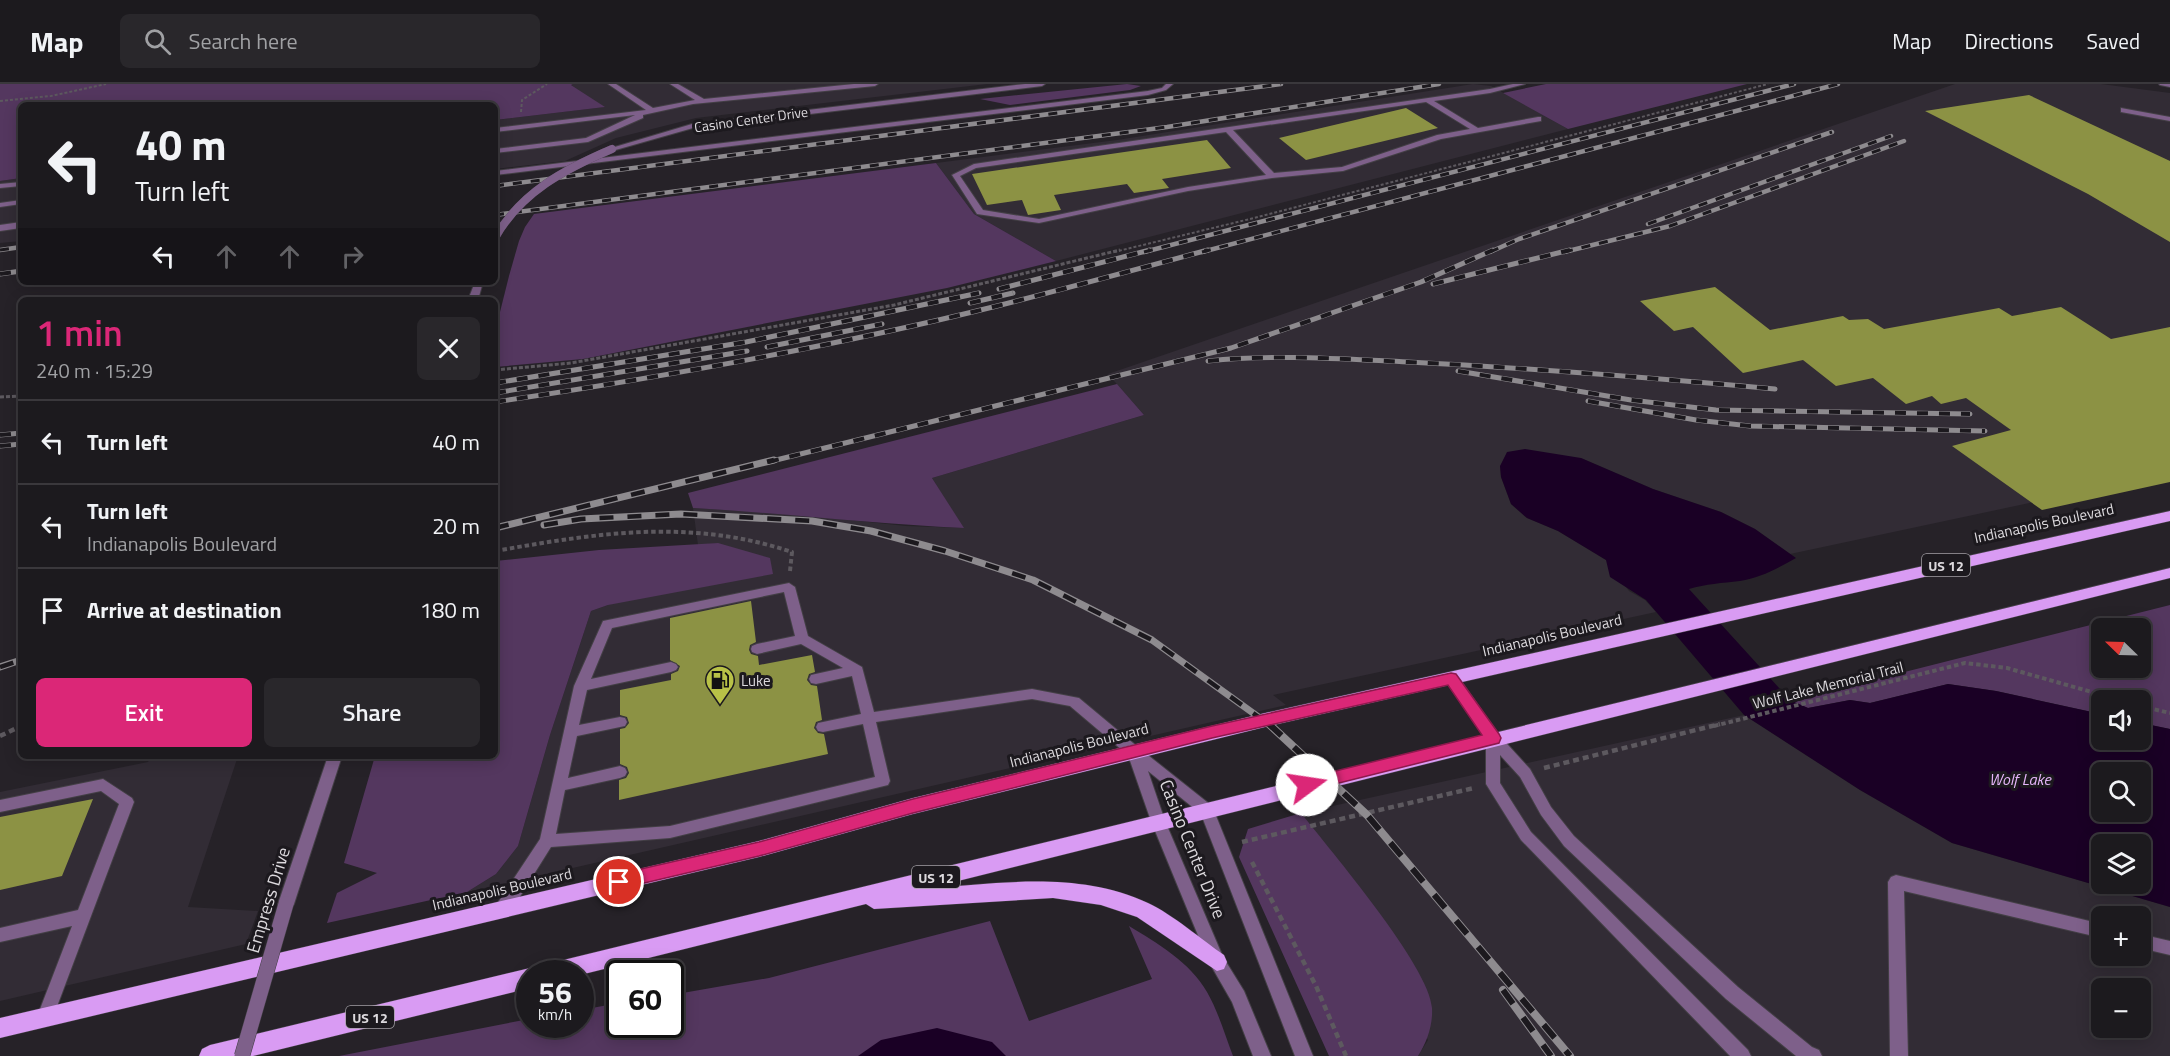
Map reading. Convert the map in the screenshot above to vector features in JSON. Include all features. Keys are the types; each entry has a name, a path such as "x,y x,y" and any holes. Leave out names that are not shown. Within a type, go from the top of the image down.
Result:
{"main road":[{"name":"Indianapolis Boulevard","path":"0,1028 759,849 913,806 1134,752 1660,630 2170,516"},
{"name":"US 12","path":"594,962 1493,738 2170,573"},
{"path":"838,902 1053,889 1101,896 1143,910 1217,962"},
{"name":"US 12","path":"210,1056 516,981"}],"street":[{"path":"611,84 652,111"},
{"path":"673,84 703,101"},
{"path":"498,130 652,111 703,101 875,84"},
{"name":"Casino Center Drive","path":"498,232 529,195 563,172 612,149 656,135 702,124 1042,84"},
{"path":"498,173 1148,93 1164,89 1170,84"},
{"path":"1522,84 974,166 956,175 980,212 1039,221 1188,189 1272,176 1343,169 1440,137 1538,118"},
{"path":"2162,84 2170,85"},
{"path":"1427,100 1477,130"},
{"path":"2124,110 2170,119"},
{"path":"498,151 588,140 652,111"},
{"path":"1228,129 1272,176"},
{"path":"0,186 18,184"},
{"path":"0,205 18,202"},
{"path":"0,228 18,225"},
{"path":"503,909 547,841 581,686 607,624 789,587 802,639"},
{"path":"547,841 670,832 883,781 857,670 802,639 757,649"},
{"path":"581,686 671,668"},
{"path":"816,679 857,670"},
{"path":"1451,678 1493,738 1525,773 1546,811 1569,841 1732,993 1806,1053 1813,1056"},
{"path":"823,727 868,718 1032,694 1074,702 1134,752"},
{"path":"570,732 620,722"},
{"path":"1493,738 1493,784 1526,836 1742,1056"},
{"name":"Casino Center Drive","path":"1134,752 1207,810 1304,1056"},
{"name":"Casino Center Drive","path":"1134,752 1158,821 1217,962 1238,997 1262,1056"},
{"name":"Empress Drive","path":"242,1056 286,904 333,759"},
{"path":"559,786 620,772"},
{"path":"0,806 103,785 127,802 45,1017"},
{"path":"1899,1056 1896,882 2091,928"},
{"path":"0,935 83,916"},
{"path":"2151,944 2170,948"}],"path":[{"path":"0,101 41,98 106,84"},
{"path":"521,127 522,100 547,84"},
{"path":"498,370 571,363 894,305 1254,218 1768,84"},
{"path":"0,396 18,396"},
{"path":"498,550 575,537 663,532 720,533 765,541 792,552 789,587"},
{"name":"Wolf Lake Memorial Trail","path":"1541,769 1965,663 2007,668 2091,692"},
{"path":"2151,709 2170,713"},
{"path":"0,736 18,727"},
{"path":"1346,1056 1316,986 1242,842 1367,815 1443,795"}],"shaded area":[{"path":"0,84 573,84 571,85 605,107 498,120 498,102 18,102 18,178 0,181"},
{"path":"987,84 696,118 616,138 565,161 498,169 498,120 604,107 571,85"},
{"path":"1127,84 1141,86 1130,90 1010,105 980,99"},
{"path":"1473,84 1491,86 1568,129 1056,261 974,214 936,163 1117,140"},
{"path":"1546,84 1747,84 1568,129 1503,93"},
{"path":"1955,84 2101,84 2170,93 2170,473 1790,554 1755,529 1721,512 1653,489 1581,458 1500,466 1501,477 1511,504 1527,518 1558,531 1606,560 1629,591 1645,600 1656,612 1273,695 1286,705 467,892 496,874 518,846 550,735 591,611 608,605 718,543 698,545 693,508 784,513 906,526 963,528 932,478 1144,415 1108,374"},
{"path":"936,163 974,214 1056,261 947,288 583,359 498,367 498,320 519,241 534,214"},
{"path":"18,178 18,241 0,243 0,181"},
{"path":"1117,384 1144,415 932,478 964,528 693,508 688,493"},
{"path":"718,543 770,558 773,574 608,605 591,611 550,735 518,846 496,874 467,892 327,923 337,893 377,873 344,863 374,759 498,759 498,561 599,550"},
{"path":"2170,605 2170,729 2151,725 2151,690 2091,690 2091,712 1996,691 1948,684 1870,703 1850,700 1808,708 1790,701 2091,625 2091,678 2151,678 2151,618 2119,618"},
{"path":"1744,715 1860,790 1952,843 2091,884 2091,894 2126,894 2170,907 2170,1056 1418,1056 1428,1040 1301,813"},
{"path":"150,759 237,759 188,907 258,911 246,944 0,1001 0,792 148,762"},
{"path":"1301,813 1377,909 1415,965 1427,989 1432,1008 1432,1021 1427,1039 1418,1056 1329,1056 1239,857 1248,829"},
{"path":"990,921 1029,1021 1152,979 1129,926 1172,954 1200,981 1215,1007 1233,1056 339,1056 516,1022 516,1038 594,1038 594,1008 606,1005 606,1038 684,1038 684,993 769,978"}],"water":[{"name":"Wolf Lake","path":"1525,449 1581,458 1653,489 1721,512 1755,529 1796,558 1755,578 1689,589 1790,700 1808,708 1850,700 1870,703 1948,684 1996,691 2091,712 2091,750 2151,750 2151,725 2170,729 2170,907 2126,894 2151,894 2151,834 2091,834 2091,884 1952,843 1860,790 1744,715 1646,600 1610,577 1606,560 1558,531 1527,518 1511,504 1501,477 1500,466 1507,452"},
{"path":"937,1028 992,1042 1006,1056 858,1056 881,1040"}],"building":[{"path":"2029,95 2170,161 2170,242 2088,194 1925,111"},
{"path":"1406,108 1438,128 1306,160 1279,138"},
{"path":"1207,140 1231,168 1162,179 1169,188 1134,193 1127,184 1054,195 1061,210 1028,215 1022,200 987,205 972,174"},
{"path":"1715,287 1770,330 1843,316 1849,320 1868,319 1884,329 1999,308 2012,316 2061,307 2111,339 2170,327 2170,482 2042,510 1952,446 2011,430 1966,398 1941,404 1932,396 1906,404 1873,378 1836,386 1803,360 1743,373 1693,327 1674,331 1640,301"},
{"name":"Luke","path":"751,601 756,642 750,645 749,650 751,654 758,656 759,665 812,655 815,672 809,674 807,680 811,685 817,686 822,720 816,722 814,728 818,733 824,734 828,754 619,800 619,780 626,778 629,773 627,767 620,764 620,729 625,728 629,723 627,717 620,715 620,690 671,680 671,674 678,671 680,666 670,660 670,618"},
{"path":"93,799 62,876 0,890 0,817"}],"railway":[{"path":"498,186 1281,84"},
{"path":"498,215 1167,127 1439,84"},
{"path":"1144,252 1794,84"},
{"path":"1202,252 1838,84"},
{"path":"1490,252 1519,239 1832,132"},
{"path":"1648,224 1891,136"},
{"path":"1564,252 1670,226 1904,141"},
{"path":"0,250 18,247"},
{"path":"999,289 1150,250"},
{"path":"498,402 684,371 873,335 997,306 1208,250"},
{"path":"768,462 1231,348 1421,282 1493,250"},
{"path":"1433,284 1570,250"},
{"path":"0,274 18,271"},
{"path":"498,383 746,342 979,293"},
{"path":"970,303 1013,293"},
{"path":"767,347 882,324"},
{"path":"498,392 747,351"},
{"path":"1208,361 1283,357 1408,362 1775,389"},
{"path":"1458,371 1631,400 1716,410 1970,414"},
{"path":"1588,401 1696,420 1750,426 1985,431"},
{"path":"0,435 18,433"},
{"path":"0,446 18,444"},
{"path":"498,527 774,460"},
{"path":"544,525 581,519 681,514 812,521 871,531 945,551 1033,580 1152,640 1271,726"},
{"path":"0,667 18,661"},
{"path":"1269,724 1367,815 1570,1056"},
{"path":"1503,990 1551,1056"}],"place":[{"name":"Luke","path":"720,706"}],"route":[{"path":"619,882 759,849 913,806 1212,732 1451,678 1493,738 1307,785"}]}
